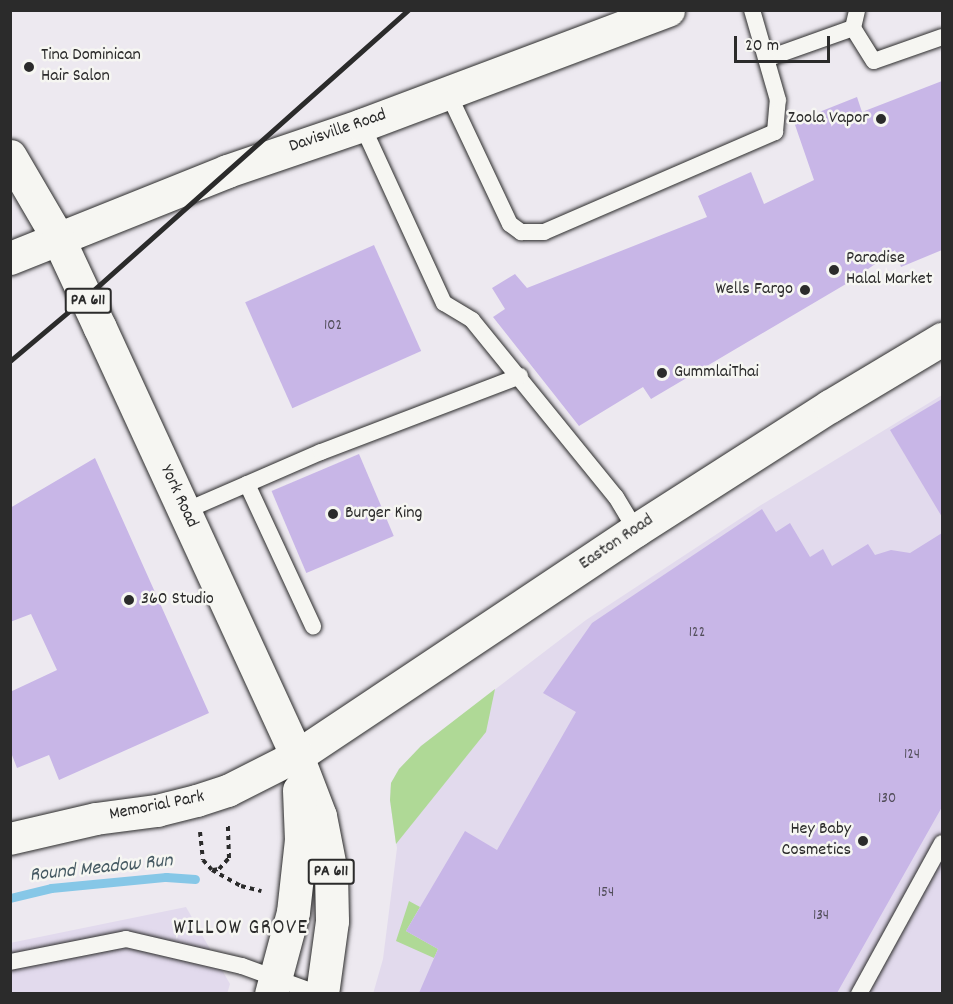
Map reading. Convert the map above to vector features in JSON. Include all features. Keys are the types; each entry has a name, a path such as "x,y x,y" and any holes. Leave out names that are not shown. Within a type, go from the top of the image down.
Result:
{"main road":[{"name":"Davisville Road","path":"10,258 227,171 448,93 668,10"},
{"name":"PA 611","path":"10,156 58,238"},
{"name":"York Road","path":"58,238 297,756"},
{"name":"Easton Road","path":"297,756 636,530 830,406 942,339"},
{"name":"PA 611","path":"273,986 293,912 301,840 297,756"},
{"name":"PA 611","path":"297,756 320,816 332,872 332,921 320,993"}],"street":[{"name":"Memorial Park","path":"10,839 96,819 157,811 197,801 228,791 297,756"}],"lane":[{"path":"448,93 510,224 521,232 544,232 775,132 778,100 752,10"},
{"path":"857,10 853,28 874,61 942,38"},
{"path":"766,59 853,28"},
{"path":"362,124 444,303 472,320 616,497 636,530"},
{"path":"184,511 321,452 519,376"},
{"path":"247,484 313,626"},
{"path":"859,993 942,843"},
{"path":"10,962 126,939 180,950 273,986 320,993"}],"path":[{"path":"212,870 219,869 229,858 228,824"},
{"path":"200,831 204,860 212,870 241,886 261,891"}],"shaded area":[{"path":"942,395 942,993 373,994 383,959 397,848 390,801 391,783 399,769 421,746 586,620 761,505"},
{"path":"186,907 230,984 227,994 11,993 10,943"}],"green space":[{"path":"495,689 486,732 396,844 390,800 391,783 399,769 421,746"},
{"path":"409,901 420,907 406,931 438,949 434,958 396,941"}],"building":[{"path":"942,81 942,250 901,267 895,250 851,281 651,399 643,387 579,426 493,317 505,309 492,288 515,274 527,288 707,217 698,196 751,172 764,204 814,180 794,122 857,97 862,112"},
{"path":"374,245 421,351 292,408 245,302"},
{"path":"942,399 942,517 890,430"},
{"name":"Burger King","path":"359,454 394,536 306,573 272,491"},
{"path":"95,458 209,713 59,780 49,755 17,768 10,750 10,692 57,670 31,614 10,622 10,508"},
{"path":"762,509 776,532 790,523 810,557 823,549 832,566 868,544 875,555 891,550 910,553 942,533 942,807 837,993 419,993 438,949 406,931 465,831 497,850 576,712 543,693 592,623"}],"waterway":[{"name":"Round Meadow Run","path":"10,898 51,888 166,877 195,879"}],"railway":[{"path":"10,361 86,297 408,10"}],"place":[{"name":"Tina Dominican Hair Salon","path":"29,67"},
{"name":"Zoola Vapor","path":"881,119"},
{"name":"Paradise Halal Market","path":"834,270"},
{"name":"Wells Fargo","path":"805,290"},
{"name":"GummlaiThai","path":"662,373"},
{"name":"Burger King","path":"333,514"},
{"name":"360 Studio","path":"129,600"},
{"name":"Hey Baby Cosmetics","path":"863,841"}],"district":[{"name":"WILLOW GROVE","path":"241,929"}]}
